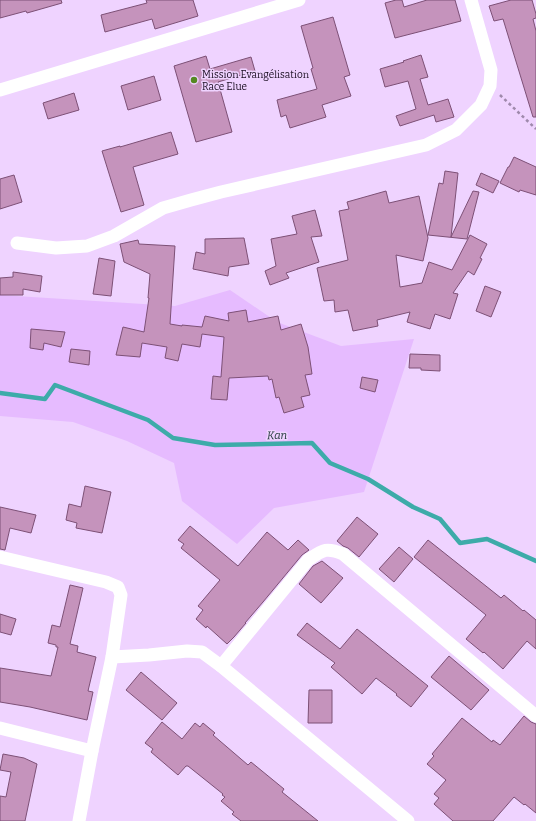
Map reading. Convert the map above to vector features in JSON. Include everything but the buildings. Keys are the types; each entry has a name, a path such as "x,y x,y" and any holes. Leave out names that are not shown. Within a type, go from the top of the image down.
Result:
{"street":[{"path":"0,90 298,0"},
{"path":"17,243 56,248 87,246 114,236 163,208 221,192 426,145 456,130 481,105 490,86 491,70 471,0"},
{"path":"221,666 308,560 320,551 332,550 343,554 536,716"},
{"path":"0,557 106,582 118,587 121,595 112,657 79,821"},
{"path":"112,657 187,651 202,652 221,666 408,821"},
{"path":"0,728 92,751"}],"path":[{"path":"490,86 536,128"}],"shaded area":[{"path":"230,290 277,322 341,346 414,339 364,492 274,508 237,544 182,501 174,463 127,441 73,422 0,416 0,295 175,306"}],"waterway":[{"name":"Kan","path":"0,393 45,399 55,385 148,420 173,438 215,445 312,443 330,463 368,479 413,507 440,519 460,543 487,539 536,561"}],"place":[{"name":"Mission Evangélisation Race Elue","path":"194,80"}]}
